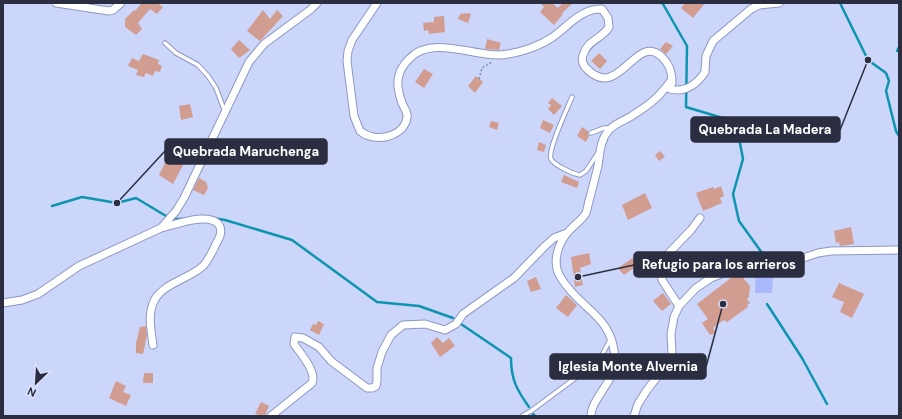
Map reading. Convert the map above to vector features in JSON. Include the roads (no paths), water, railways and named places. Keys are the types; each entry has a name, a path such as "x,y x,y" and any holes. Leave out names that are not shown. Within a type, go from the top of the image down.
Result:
{"street":[{"path":"56,3 109,11 113,10 121,3"},
{"path":"161,228 176,211 184,198 225,114 236,86 249,62 264,44 310,10 317,3"},
{"path":"377,3 352,40 348,51 347,61 354,116 362,133 377,138 388,137 400,130 403,126 407,114 399,93 397,81 401,68 410,57 424,50 442,47 504,55 531,48 552,38 576,19 589,11 602,9 608,18 608,26 603,34 587,46 584,51 582,60 586,68 600,78 611,78 621,72 638,55 645,52 652,52 661,56 671,70 672,79 670,89 676,91 686,90 705,72 706,56 713,41 751,9 759,5 779,3"},
{"path":"591,416 592,409 608,382 614,365 611,337 608,329 593,311 564,284 557,272 556,258 558,250 567,233 586,213 594,185 600,149 604,137 611,128 644,108 660,95 672,79"},
{"path":"3,303 22,300 38,294 79,266 161,228 203,218 211,219 218,223 221,229 220,235 206,262 202,267 170,284 156,298 151,308 150,318 153,345"},
{"path":"680,306 662,280 661,268 667,255 692,230 700,218"},
{"path":"271,416 312,384 314,380 313,372 294,344 295,337 303,338 320,347 331,361 367,388 372,388 376,386 377,368 382,352 391,334 403,325 425,324 445,330 449,329 456,324 463,314 514,278 554,238 567,233"},
{"path":"634,416 638,404 647,390 670,360 672,353 671,334 674,317 680,306 696,288 711,278 734,269 752,265 771,268 818,253 831,251 899,250"}],"lane":[{"path":"165,43 176,53 198,65 208,76 216,88 225,114"},
{"path":"572,97 552,146 550,156 551,160 555,164 580,176 586,171 600,149"},
{"path":"591,133 604,128 611,128"},
{"path":"522,416 593,366 602,355 611,337"}],"waterway":[{"path":"661,3 687,46 686,107 736,122 743,159 733,194 739,221 765,257"},
{"path":"840,3 868,60 886,73 889,81 886,91 896,131 899,136"},
{"path":"897,51 899,47"},
{"path":"52,206 82,197 117,203 136,198 166,216"},
{"path":"213,218 225,220 292,240 377,302 419,306 453,318"},
{"path":"173,219 183,219"},
{"path":"767,304 802,358 827,404"},
{"path":"461,324 511,358 514,379 521,395 529,407"}],"place":[{"name":"Quebrada La Madera","path":"868,60"},
{"name":"Quebrada Maruchenga","path":"117,203"},
{"name":"Refugio para los arrieros","path":"578,277"},
{"name":"Iglesia Monte Alvernia","path":"723,304"}]}
